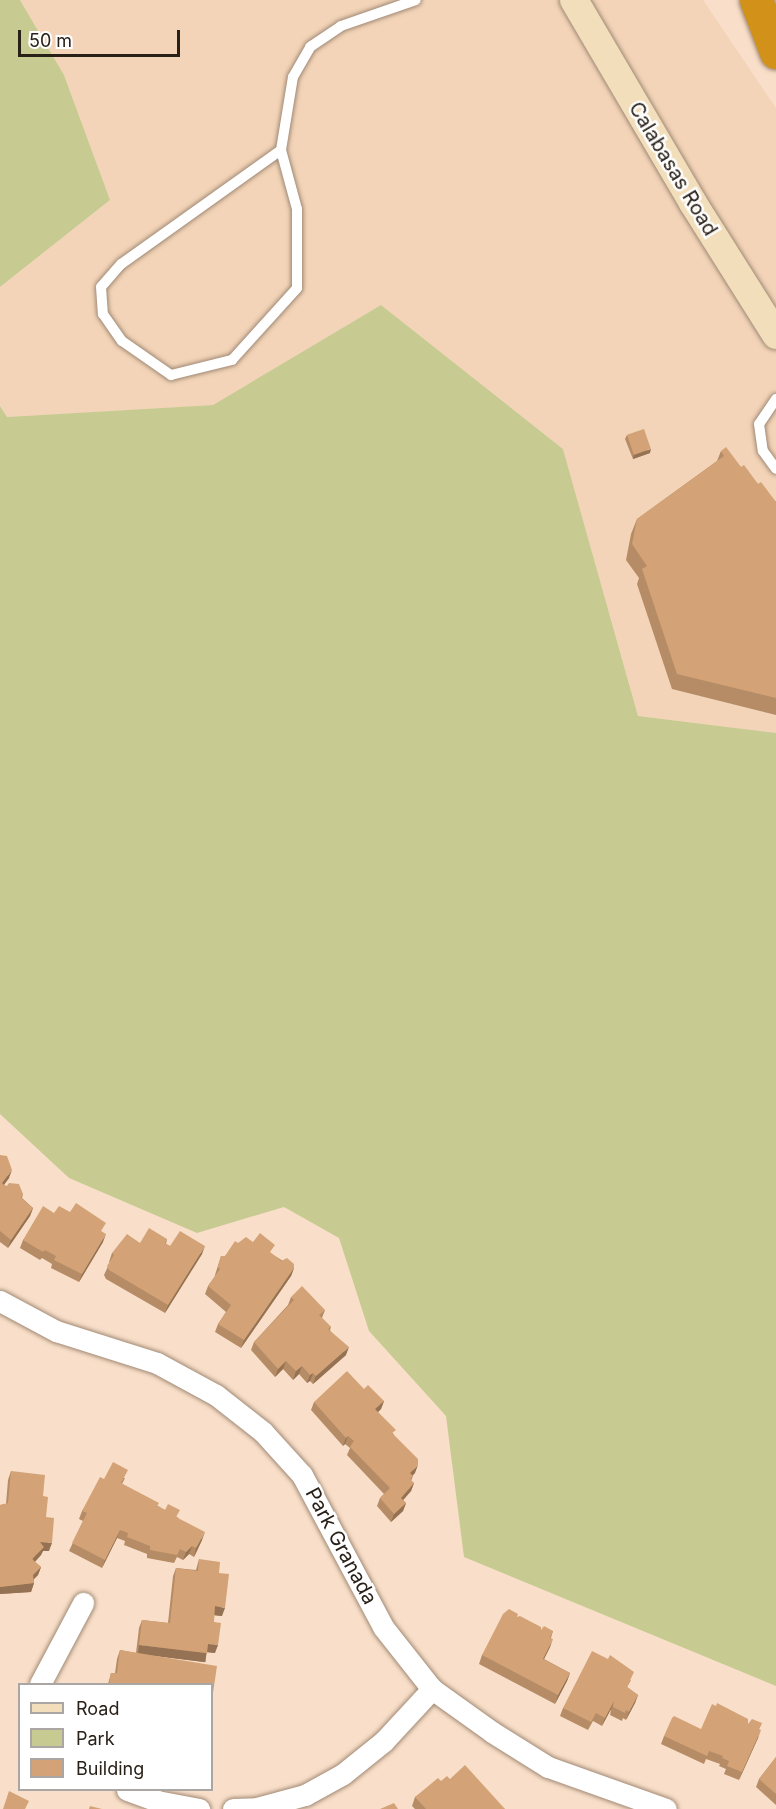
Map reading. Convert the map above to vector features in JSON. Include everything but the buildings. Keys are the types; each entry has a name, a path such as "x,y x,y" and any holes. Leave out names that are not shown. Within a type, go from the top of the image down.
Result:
{"highway":[{"path":"756,0 776,52"},
{"path":"767,0 776,12"}],"main road":[{"name":"Calabasas Road","path":"574,0 704,220 776,335"}],"street":[{"name":"Park Granada","path":"0,1301 56,1331 157,1363 216,1395 263,1432 302,1475 383,1627 432,1689 492,1732 548,1767 666,1809"},
{"path":"41,1683 83,1604"},
{"path":"233,1809 257,1808 305,1795 343,1774 384,1741 432,1689"},
{"path":"129,1791 157,1801 199,1809"}],"lane":[{"path":"281,150 121,264 102,287 103,314 122,341 171,375 232,360 297,288 297,209 281,150 293,77 310,47 341,26 416,0"},
{"path":"776,399 759,424 763,451 776,469"}],"shaded area":[{"path":"20,0 703,0 776,108 776,733 638,716 563,449 381,305 213,405 7,417 0,406 0,287 110,200 64,75"}],"green space":[{"path":"0,0 20,0 64,75 110,200 0,287"},
{"path":"381,305 563,449 638,716 776,733 776,1686 464,1557 446,1416 369,1331 339,1238 284,1207 197,1233 69,1178 0,1114 0,406 7,417 213,405"}]}
